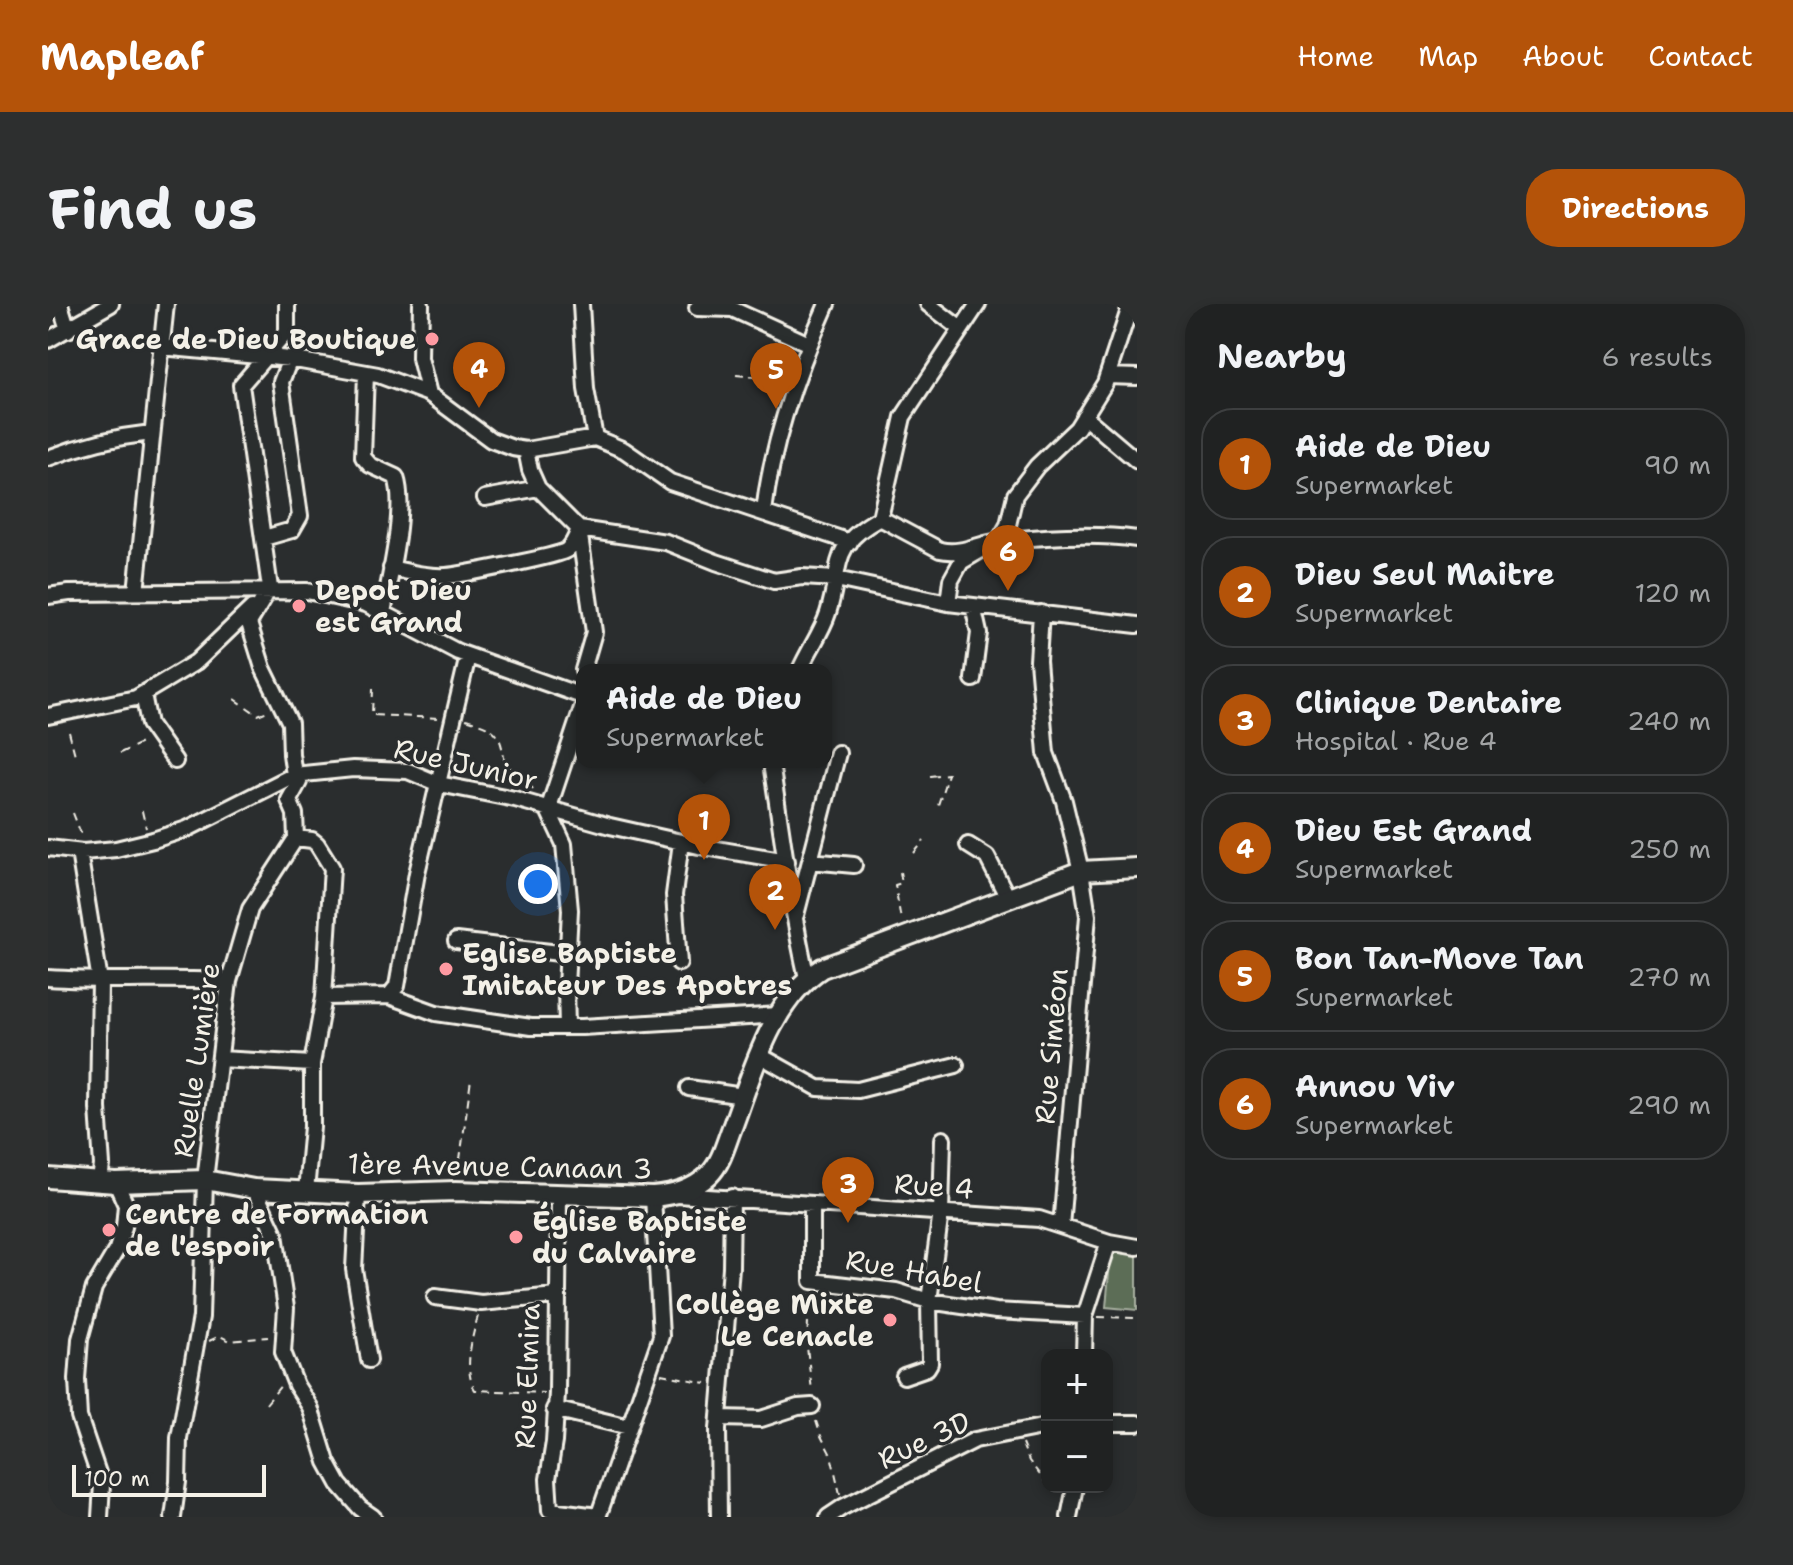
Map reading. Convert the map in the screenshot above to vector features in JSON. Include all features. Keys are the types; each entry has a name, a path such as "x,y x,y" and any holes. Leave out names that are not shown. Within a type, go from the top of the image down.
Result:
{"main road":[{"name":"1ère Avenue Canaan 3","path":"48,1178 108,1182 205,1180 254,1189 358,1194 456,1191 653,1197 677,1195 696,1185 719,1163 759,1055 793,993 807,978 822,968 1081,871 1137,868"}],"street":[{"path":"60,304 68,330"},
{"path":"48,340 111,304"},
{"path":"136,592 166,304"},
{"path":"287,304 287,332 241,385 269,591 249,623 263,668 290,723 294,775 299,782 289,800 295,814 296,838 312,840 317,844 332,868 324,997 312,1064 312,1127 306,1191"},
{"path":"421,304 420,358 429,394"},
{"path":"581,304 586,389 595,438"},
{"path":"764,512 768,477 809,344 827,304"},
{"path":"928,304 961,329"},
{"path":"803,664 828,615 839,555 859,529 880,518 903,417 978,304"},
{"path":"948,603 951,580 961,562 997,541 1008,525 1015,495 1037,466 1077,428 1108,376 1131,304"},
{"path":"697,308 732,309 809,344"},
{"path":"161,347 290,359 366,373 429,394 491,440 526,450 595,438 624,450 670,482 850,542"},
{"path":"264,538 292,530 300,516 281,382 290,359"},
{"path":"366,373 363,457 370,465 398,480 398,522 383,613"},
{"path":"1108,376 1137,377"},
{"path":"1084,416 1137,461"},
{"path":"48,458 111,437 151,433"},
{"path":"526,450 538,488 579,529 666,542 774,581 802,577 836,579 948,603 1137,625"},
{"path":"485,498 538,488"},
{"path":"880,518 949,552 997,541 1089,535 1137,539"},
{"path":"391,568 428,576 449,576 547,558 566,550 575,542 579,529"},
{"path":"579,529 594,632 584,664"},
{"path":"48,716 136,698 196,662 269,591"},
{"path":"48,596 69,593 307,591 366,604 468,656 576,694"},
{"path":"973,606 979,633 973,679"},
{"name":"Rue Siméon","path":"1041,613 1038,661 1046,753 1064,801 1088,916 1061,1226"},
{"path":"389,996 397,986 417,873 468,656"},
{"path":"143,694 149,724 175,761"},
{"path":"567,1027 570,910 564,844 548,810 576,726"},
{"path":"794,923 838,753"},
{"path":"770,768 787,861 794,923 807,978"},
{"name":"Rue Junior","path":"48,848 81,852 116,849 187,829 294,775 353,769 408,771 439,784 515,799 681,842 787,861"},
{"name":"Ruelle Lumière","path":"173,1517 179,1438 201,1317 205,1180 229,981 250,909 296,838"},
{"path":"679,963 674,895 681,842"},
{"path":"968,845 987,857 1008,898"},
{"path":"81,852 100,981 98,1108 102,1165 108,1182 126,1205 124,1227 117,1249 94,1288 80,1339 77,1379 79,1417 102,1485 100,1517"},
{"path":"810,861 854,865"},
{"path":"456,941 568,954"},
{"path":"48,978 229,981"},
{"path":"324,997 389,996 436,1013 531,1027 780,1015"},
{"path":"759,1055 818,1088 858,1090 956,1065"},
{"path":"220,1059 312,1064"},
{"path":"689,1088 743,1096"},
{"path":"904,1376 927,1368 930,1363 929,1301 941,1212 943,1139"},
{"path":"254,1189 275,1234 286,1308 283,1352 292,1376 310,1407 327,1462 339,1484 360,1508 373,1517"},
{"path":"358,1194 354,1269 369,1360"},
{"name":"Rue Elmira","path":"559,1195 557,1393 548,1479 550,1510 598,1516"},
{"name":"Rue 4","path":"677,1195 1039,1219 1109,1242 1137,1247"},
{"path":"598,1516 661,1336 653,1197"},
{"path":"719,1517 720,1418 731,1267 732,1197"},
{"name":"Rue Habel","path":"812,1204 812,1281 896,1291 929,1301 996,1311 1085,1316"},
{"path":"1084,1349 1085,1316 1109,1242"},
{"path":"435,1297 481,1303 556,1296"},
{"path":"720,1418 761,1419 798,1407 812,1406"},
{"path":"554,1409 629,1427"},
{"path":"1113,1423 1137,1423"},
{"name":"Rue 3D","path":"828,1517 975,1440 1041,1427"},
{"path":"1069,1517 1074,1493"}],"path":[{"path":"736,375 765,378 795,388"},
{"path":"235,699 258,715 283,706"},
{"path":"69,732 75,755"},
{"path":"120,753 157,736"},
{"path":"930,776 948,774 937,808"},
{"path":"142,811 149,840"},
{"path":"73,813 82,835 81,852"},
{"path":"914,853 924,841"},
{"path":"900,872 902,883 895,885 901,921"},
{"path":"456,1191 471,1079"},
{"path":"481,1303 473,1334 469,1377 475,1390 557,1393"},
{"path":"1085,1316 1137,1318"},
{"path":"196,1341 205,1342 220,1336 230,1341 284,1335"},
{"path":"648,1372 722,1386"},
{"path":"266,1404 278,1387 292,1376"},
{"path":"1018,1431 1029,1461 1041,1476"}],"green space":[{"path":"1111,1252 1137,1255 1137,1310 1106,1307"}],"place":[{"name":"Grace de Dieu Boutique","path":"432,339"},
{"name":"Dieu Est Grand","path":"479,408"},
{"name":"Bon Tan-Move Tan","path":"776,409"},
{"name":"Annou Viv","path":"1008,591"},
{"name":"Depot Dieu est Grand","path":"299,606"},
{"name":"Aide de Dieu","path":"704,860"},
{"name":"Dieu Seul Maitre","path":"775,930"},
{"name":"Eglise Baptiste Imitateur Des Apotres","path":"446,969"},
{"name":"Clinique Dentaire","path":"848,1223"},
{"name":"Centre de Formation de l'espoir","path":"109,1230"},
{"name":"Église Baptiste du Calvaire","path":"516,1237"},
{"name":"Collège Mixte Le Cenacle","path":"890,1320"}]}
